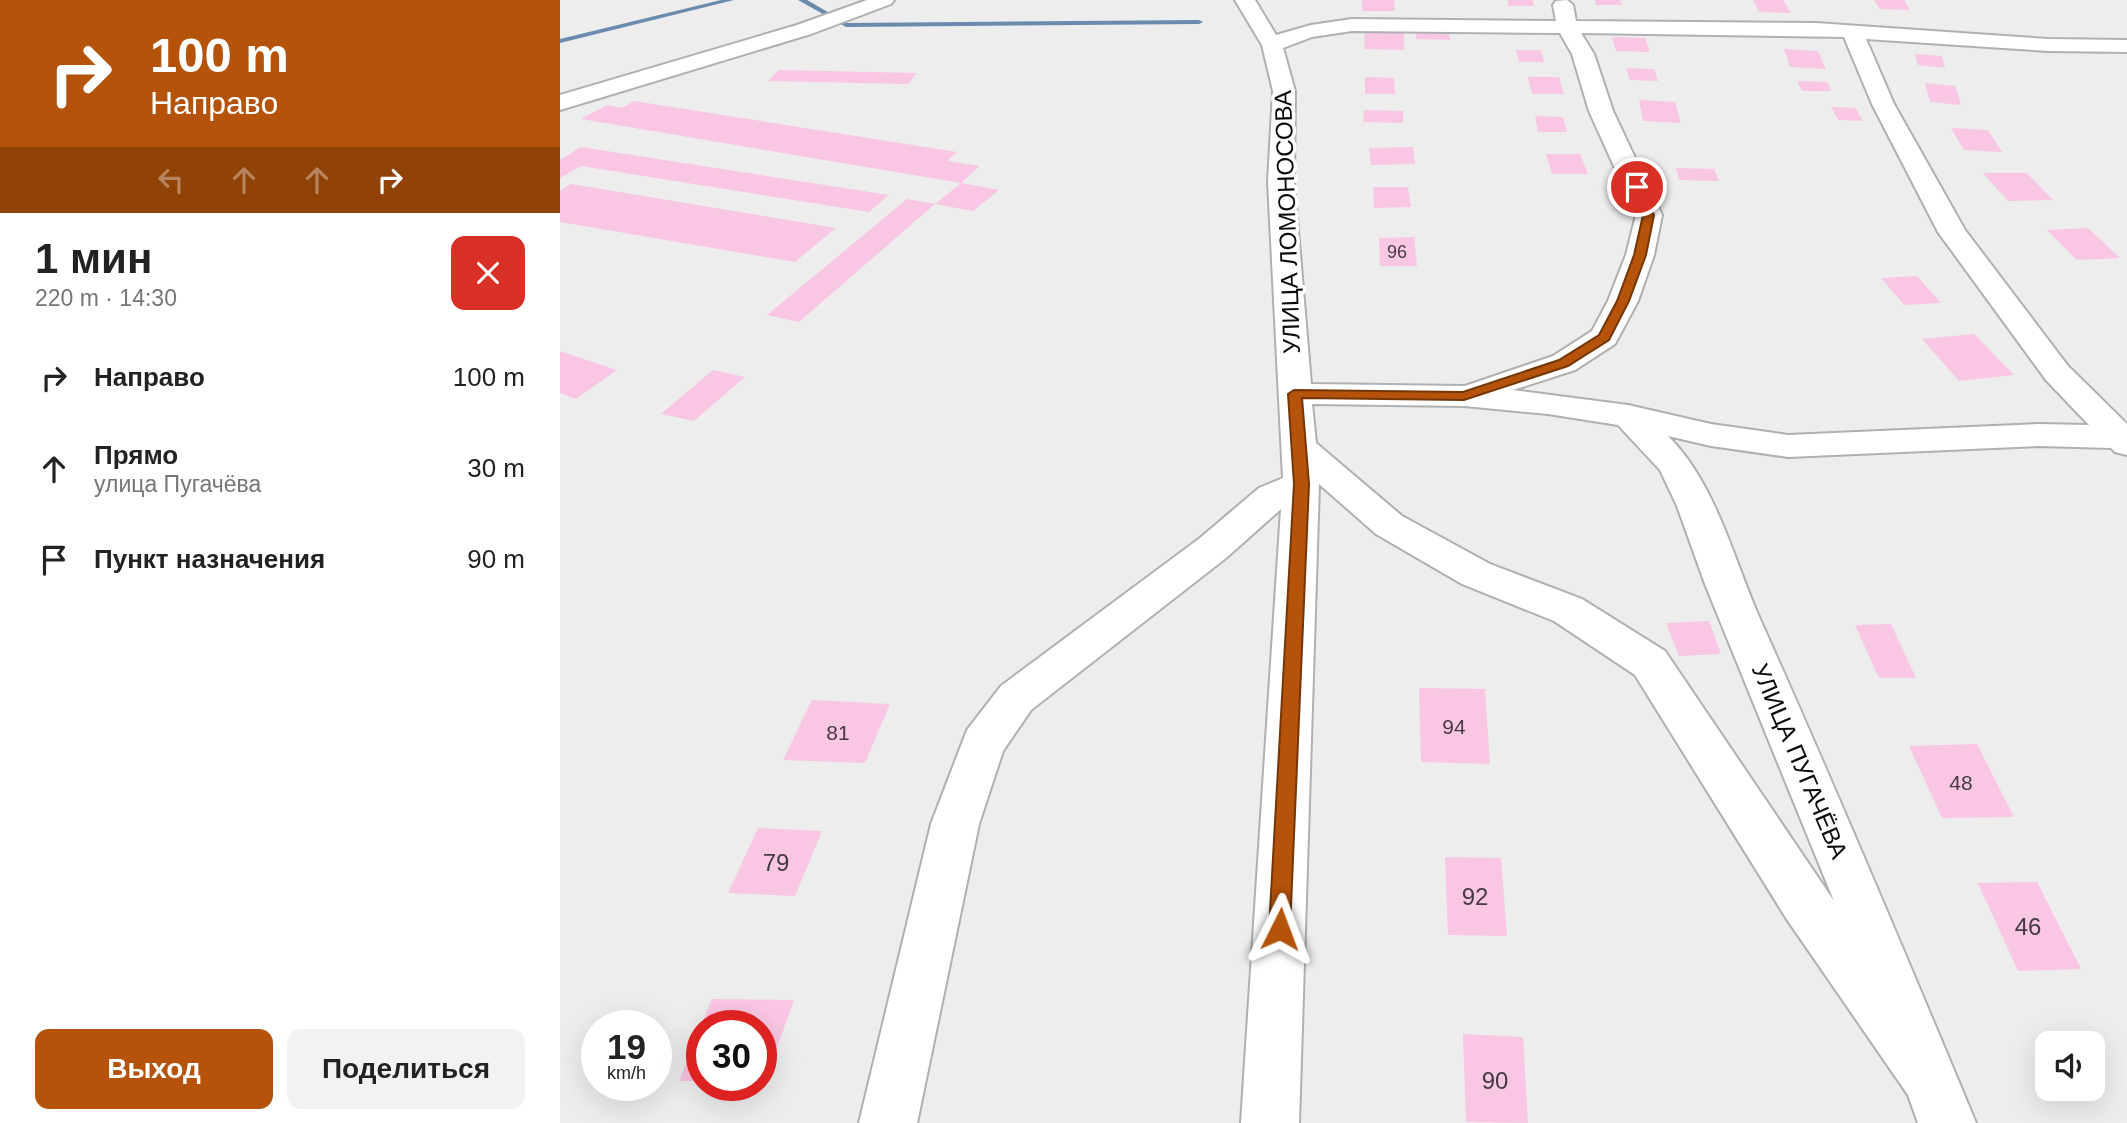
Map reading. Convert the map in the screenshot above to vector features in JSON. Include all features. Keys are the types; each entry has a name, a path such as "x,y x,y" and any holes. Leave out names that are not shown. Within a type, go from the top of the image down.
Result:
{"street":[{"path":"560,103 618,83 818,26 884,0"},
{"name":"УЛИЦА ЛОМОНОСОВА","path":"1245,0 1272,45 1284,91 1281,182 1300,466 1270,1123"},
{"path":"1464,396 1564,363 1604,337 1623,301 1640,255 1648,215 1601,111 1583,54 1567,27 1561,0"},
{"path":"1830,10 1847,30 1883,104 1952,232 2057,373 2124,439"},
{"path":"1272,45 1288,37 1352,25 1847,30 2048,45 2127,46"},
{"path":"1294,394 1464,396 1548,404 1628,416 1711,435 1788,446 2026,436 2124,439"},
{"name":"УЛИЦА ПУГАЧЁВА","path":"1628,416 1675,464 1695,506 1725,584 1837,846 1947,1123"},
{"path":"888,1123 955,824 983,743 1016,698 1213,548 1272,498 1300,466 1389,525 1476,574 1568,610 1650,663 1804,901 1930,1079"}],"building":[{"path":"1362,0 1394,0 1395,11 1362,11"},
{"path":"1508,0 1533,0 1534,6 1508,6"},
{"path":"1595,0 1620,0 1622,5 1596,5"},
{"path":"1753,0 1783,0 1791,13 1759,12"},
{"path":"1874,0 1904,0 1910,10 1880,9"},
{"path":"1365,32 1404,32 1404,50 1364,49"},
{"path":"1416,32 1449,32 1450,40 1416,39"},
{"path":"1612,37 1645,38 1650,52 1616,51"},
{"path":"1784,49 1818,51 1826,69 1790,67"},
{"path":"1516,50 1541,50 1544,62 1519,62"},
{"path":"1915,54 1942,56 1945,68 1918,65"},
{"path":"1626,68 1654,69 1658,81 1630,80"},
{"path":"779,70 917,73 908,84 768,81"},
{"path":"1365,77 1394,78 1395,94 1365,94"},
{"path":"1528,77 1559,77 1564,94 1532,94"},
{"path":"1797,81 1827,82 1832,91 1802,91"},
{"path":"1925,83 1955,86 1961,105 1930,102"},
{"path":"1639,100 1675,102 1681,123 1643,121"},
{"path":"634,101 957,152 947,161 980,166 961,183 581,119 607,105 622,108"},
{"path":"1831,107 1856,108 1863,121 1838,120"},
{"path":"1364,110 1403,111 1403,123 1363,122"},
{"path":"1535,116 1563,117 1567,132 1538,132"},
{"path":"1951,128 1988,130 2002,152 1964,150"},
{"path":"581,147 889,195 869,212 581,166 560,178 560,160"},
{"path":"1413,147 1415,164 1371,165 1369,148"},
{"path":"1546,154 1580,154 1588,174 1552,174"},
{"path":"1676,168 1714,169 1719,181 1679,180"},
{"path":"1983,173 2027,173 2053,200 2008,201"},
{"path":"961,183 999,190 973,211 935,204"},
{"path":"571,184 836,228 795,262 560,222 560,191"},
{"path":"1373,187 1408,187 1411,207 1374,208"},
{"path":"907,199 935,204 799,322 767,315"},
{"path":"2088,228 2120,258 2077,260 2047,230"},
{"path":"1414,237 1417,266 1380,266 1379,238"},
{"path":"1917,276 1941,303 1904,305 1881,278"},
{"path":"1974,334 2014,375 1959,381 1922,339"},
{"path":"560,351 617,370 576,399 560,393"},
{"path":"713,370 745,377 694,421 661,414"},
{"path":"1709,621 1721,654 1679,656 1666,623"},
{"path":"1891,624 1916,678 1879,678 1855,625"},
{"path":"1419,688 1485,689 1490,764 1421,762"},
{"path":"812,700 890,704 865,763 783,760"},
{"path":"1977,744 2014,817 1942,818 1909,746"},
{"path":"758,828 822,831 795,896 728,893"},
{"path":"1445,857 1501,858 1507,936 1448,935"},
{"path":"2037,882 2081,969 2018,971 1978,883"},
{"path":"712,999 794,1000 777,1048 777,1010 708,1010"},
{"path":"1463,1034 1523,1037 1528,1123 1466,1122"},
{"path":"686,1064 686,1081 679,1081"}],"waterway":[{"path":"560,41 730,0"},
{"path":"802,0 846,25 1199,22"}],"route":[{"path":"1280,929 1301,484 1294,394 1464,396 1564,363 1604,337 1623,301 1640,255 1648,215 1637,187"}]}
